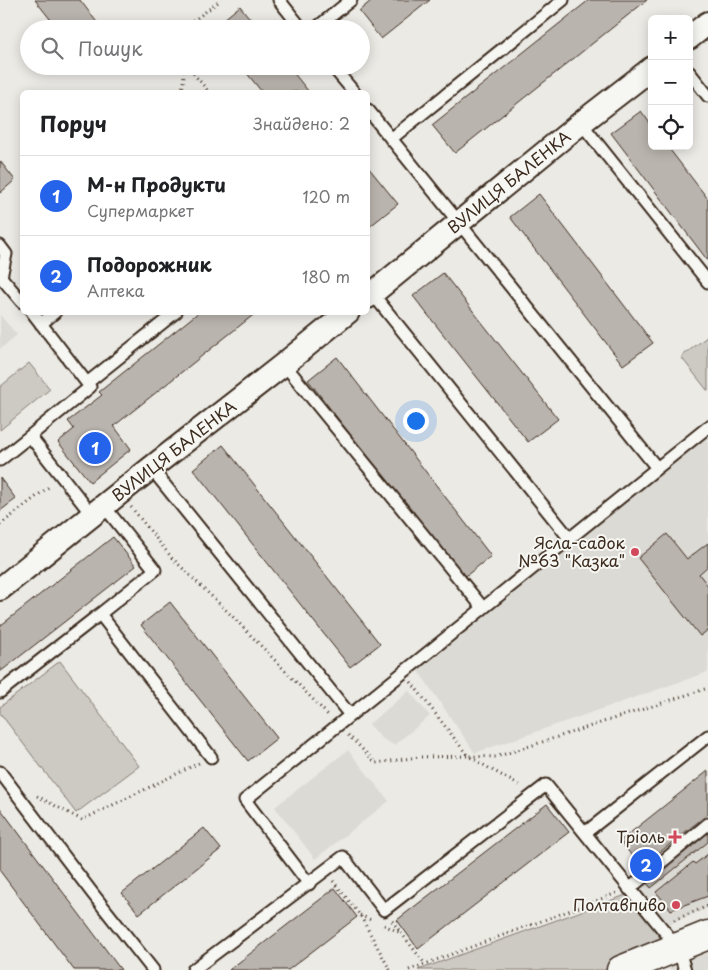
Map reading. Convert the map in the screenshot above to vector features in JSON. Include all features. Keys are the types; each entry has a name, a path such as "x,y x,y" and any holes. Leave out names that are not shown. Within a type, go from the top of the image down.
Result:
{"street":[{"path":"693,35 708,24"},
{"name":"ВУЛИЦЯ БАЛЕНКА","path":"370,295 581,123 648,71"},
{"name":"ВУЛИЦЯ БАЛЕНКА","path":"0,589 344,315"},
{"path":"621,970 681,959 708,936"}],"lane":[{"path":"279,0 295,20"},
{"path":"327,20 351,0"},
{"path":"391,139 563,0"},
{"path":"340,75 352,90"},
{"path":"693,77 708,96"},
{"path":"370,113 657,468"},
{"path":"581,123 708,282"},
{"path":"0,246 6,254 1,277 20,300"},
{"path":"370,295 570,539"},
{"path":"0,460 90,387 34,315"},
{"path":"41,324 52,315"},
{"path":"87,383 172,315"},
{"path":"284,364 483,608"},
{"path":"309,884 244,800 708,427"},
{"path":"0,692 155,570 105,505 62,476 30,436"},
{"path":"151,468 350,715"},
{"path":"100,614 211,757"},
{"path":"585,833 708,736"},
{"path":"3,776 153,970"},
{"path":"193,970 343,857 384,910 546,785 630,889 681,959"},
{"path":"630,889 708,824"}],"path":[{"path":"194,20 221,0"},
{"path":"182,90 185,75"},
{"path":"194,75 207,90"},
{"path":"0,525 62,476"},
{"path":"105,505 172,558 376,763 418,757 496,757 708,688"},
{"path":"404,672 468,756"},
{"path":"3,776 82,820 211,757"},
{"path":"337,886 360,915 390,970"},
{"path":"409,970 630,889"},
{"path":"673,920 708,906"},
{"path":"384,910 425,964"}],"shaded area":[{"path":"0,315 17,335 0,349"},
{"path":"708,336 708,390 707,390 681,357"},
{"path":"29,363 50,389 0,430 0,387"},
{"name":"Ясла-садок №63 \"Казка\"","path":"708,436 708,672 475,753 417,669"},
{"path":"60,661 139,766 76,813 0,713 0,707"},
{"path":"409,691 430,716 394,745 381,738 369,724"},
{"path":"348,750 389,801 315,859 275,807"},
{"path":"708,827 708,908 664,926 633,888"},
{"path":"626,895 668,946 605,970 418,970"},
{"path":"708,953 708,970 669,970 670,965"}],"building":[{"path":"35,0 80,0 95,20 51,20"},
{"path":"372,0 430,0 381,39 370,25 370,20 366,20 359,11"},
{"path":"589,0 647,0 455,153 432,125"},
{"path":"240,6 251,20 223,20"},
{"path":"248,75 295,75 307,90 260,90"},
{"path":"641,111 648,121 648,150 670,150 708,199 708,261 611,133"},
{"path":"0,161 15,180 0,193"},
{"path":"370,169 398,204 370,226"},
{"path":"539,194 653,343 623,365 510,217"},
{"path":"443,273 558,419 528,442 413,296"},
{"path":"195,315 253,315 114,426 131,449 90,482 58,442 74,429 68,421 102,395 99,392"},
{"path":"337,357 491,556 462,579 308,380"},
{"path":"223,445 380,644 350,667 193,469"},
{"path":"0,478 16,499 0,511"},
{"path":"667,534 687,559 708,543 708,566 699,574 708,586 708,630 700,636 638,558"},
{"path":"113,537 136,566 0,672 0,626"},
{"path":"170,602 277,738 248,761 141,625"},
{"path":"708,771 708,814 641,867 620,841"},
{"path":"547,804 569,832 418,949 397,920"},
{"path":"0,808 121,970 74,970 0,871"},
{"path":"204,828 221,849 139,914 122,893"},
{"path":"708,832 708,842 651,888 647,883"},
{"path":"708,854 708,896 671,910 656,892 693,862 695,864"},
{"path":"335,888 357,917 288,970 229,970"}],"place":[{"name":"М-н Продукти","path":"95,448"},
{"name":"Ясла-садок №63 \"Казка\"","path":"635,552"},
{"name":"Тріоль","path":"675,837"},
{"name":"Подорожник","path":"646,865"},
{"name":"Полтавпиво","path":"676,905"}]}
